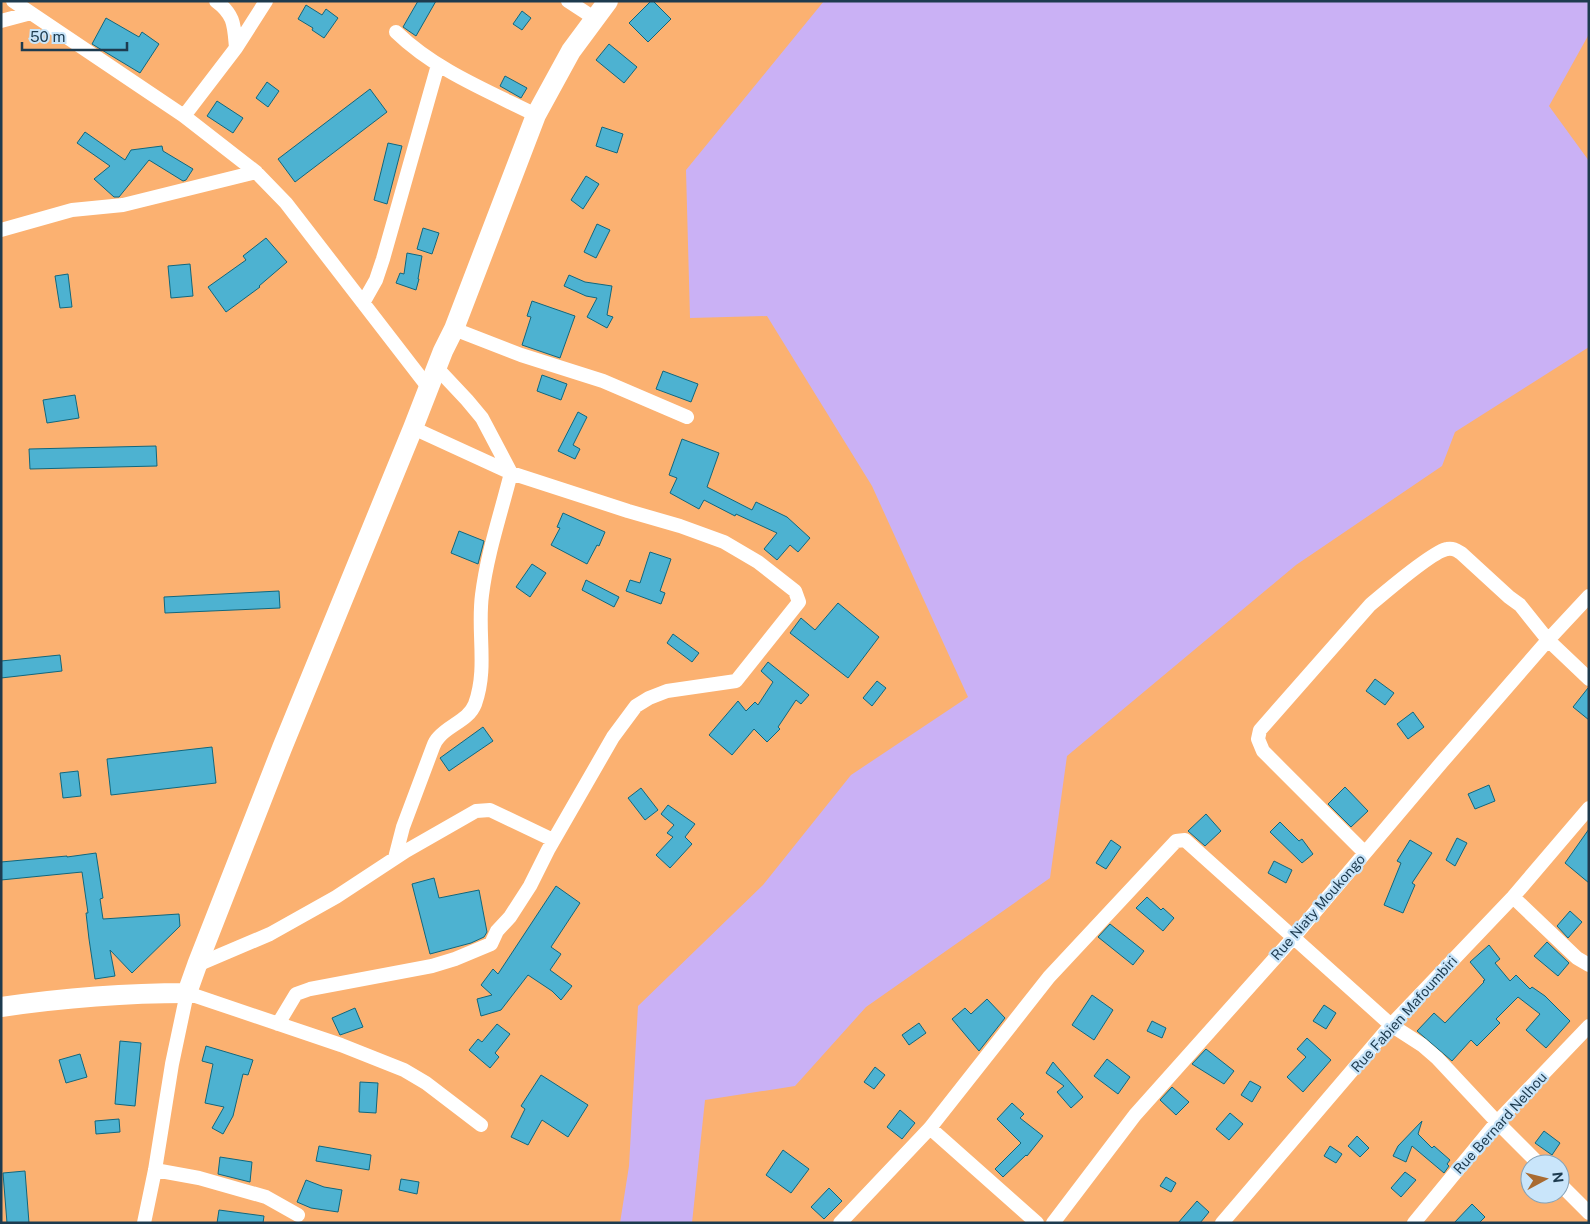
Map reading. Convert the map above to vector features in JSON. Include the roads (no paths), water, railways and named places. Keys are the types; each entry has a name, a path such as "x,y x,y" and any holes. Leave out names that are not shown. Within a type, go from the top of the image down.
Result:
{"street":[{"path":"13,1 184,116 256,172 286,203 428,388"},
{"path":"216,1 230,14 233,21 236,48"},
{"path":"184,116 236,48 266,1"},
{"path":"568,1 594,18"},
{"path":"144,1223 155,1170 172,1064 187,993 196,964 436,367 454,328 536,115 571,51 608,1"},
{"path":"1,21 31,13"},
{"path":"396,32 410,45 438,65 536,115"},
{"path":"363,303 376,280 383,259 438,65"},
{"path":"1,230 72,210 122,205 256,172"},
{"path":"454,328 521,355 603,381 686,417"},
{"path":"395,858 403,827 432,747 439,737 463,720 474,707 480,684 482,658 482,595 511,473 482,418 436,367"},
{"path":"278,1024 296,994 310,989 432,966 491,944 497,931 510,917 530,886 553,840 613,737 636,706 649,698 667,691 736,681 799,602 795,591 780,579 758,562 724,542 680,526 511,473 413,428"},
{"path":"1365,853 1263,751 1258,739 1260,730 1370,605 1388,589 1434,555 1445,549 1454,548 1509,598 1520,605 1548,640 1589,679"},
{"name":"Rue Niaty Moukongo","path":"1053,1223 1136,1115 1293,938 1548,640 1589,596"},
{"name":"Rue Fabien Mafoumbiri","path":"1222,1223 1391,1024 1512,897 1589,808"},
{"path":"196,964 270,934 336,898 395,858 476,810 490,810 553,840"},
{"path":"840,1223 930,1128 1049,977 1176,841 1184,840 1391,1024 1422,1045 1437,1058 1529,1154"},
{"path":"1512,897 1577,958 1589,965"},
{"path":"1,1007 60,999 147,993 187,993 341,1045 404,1070 426,1083 481,1125"},
{"name":"Rue Bernard Nelhou","path":"1414,1223 1497,1122 1589,1026"},
{"path":"930,1128 1037,1223"},
{"path":"155,1170 199,1178 266,1197 298,1215"},
{"path":"1570,1194 1589,1213"}]}
